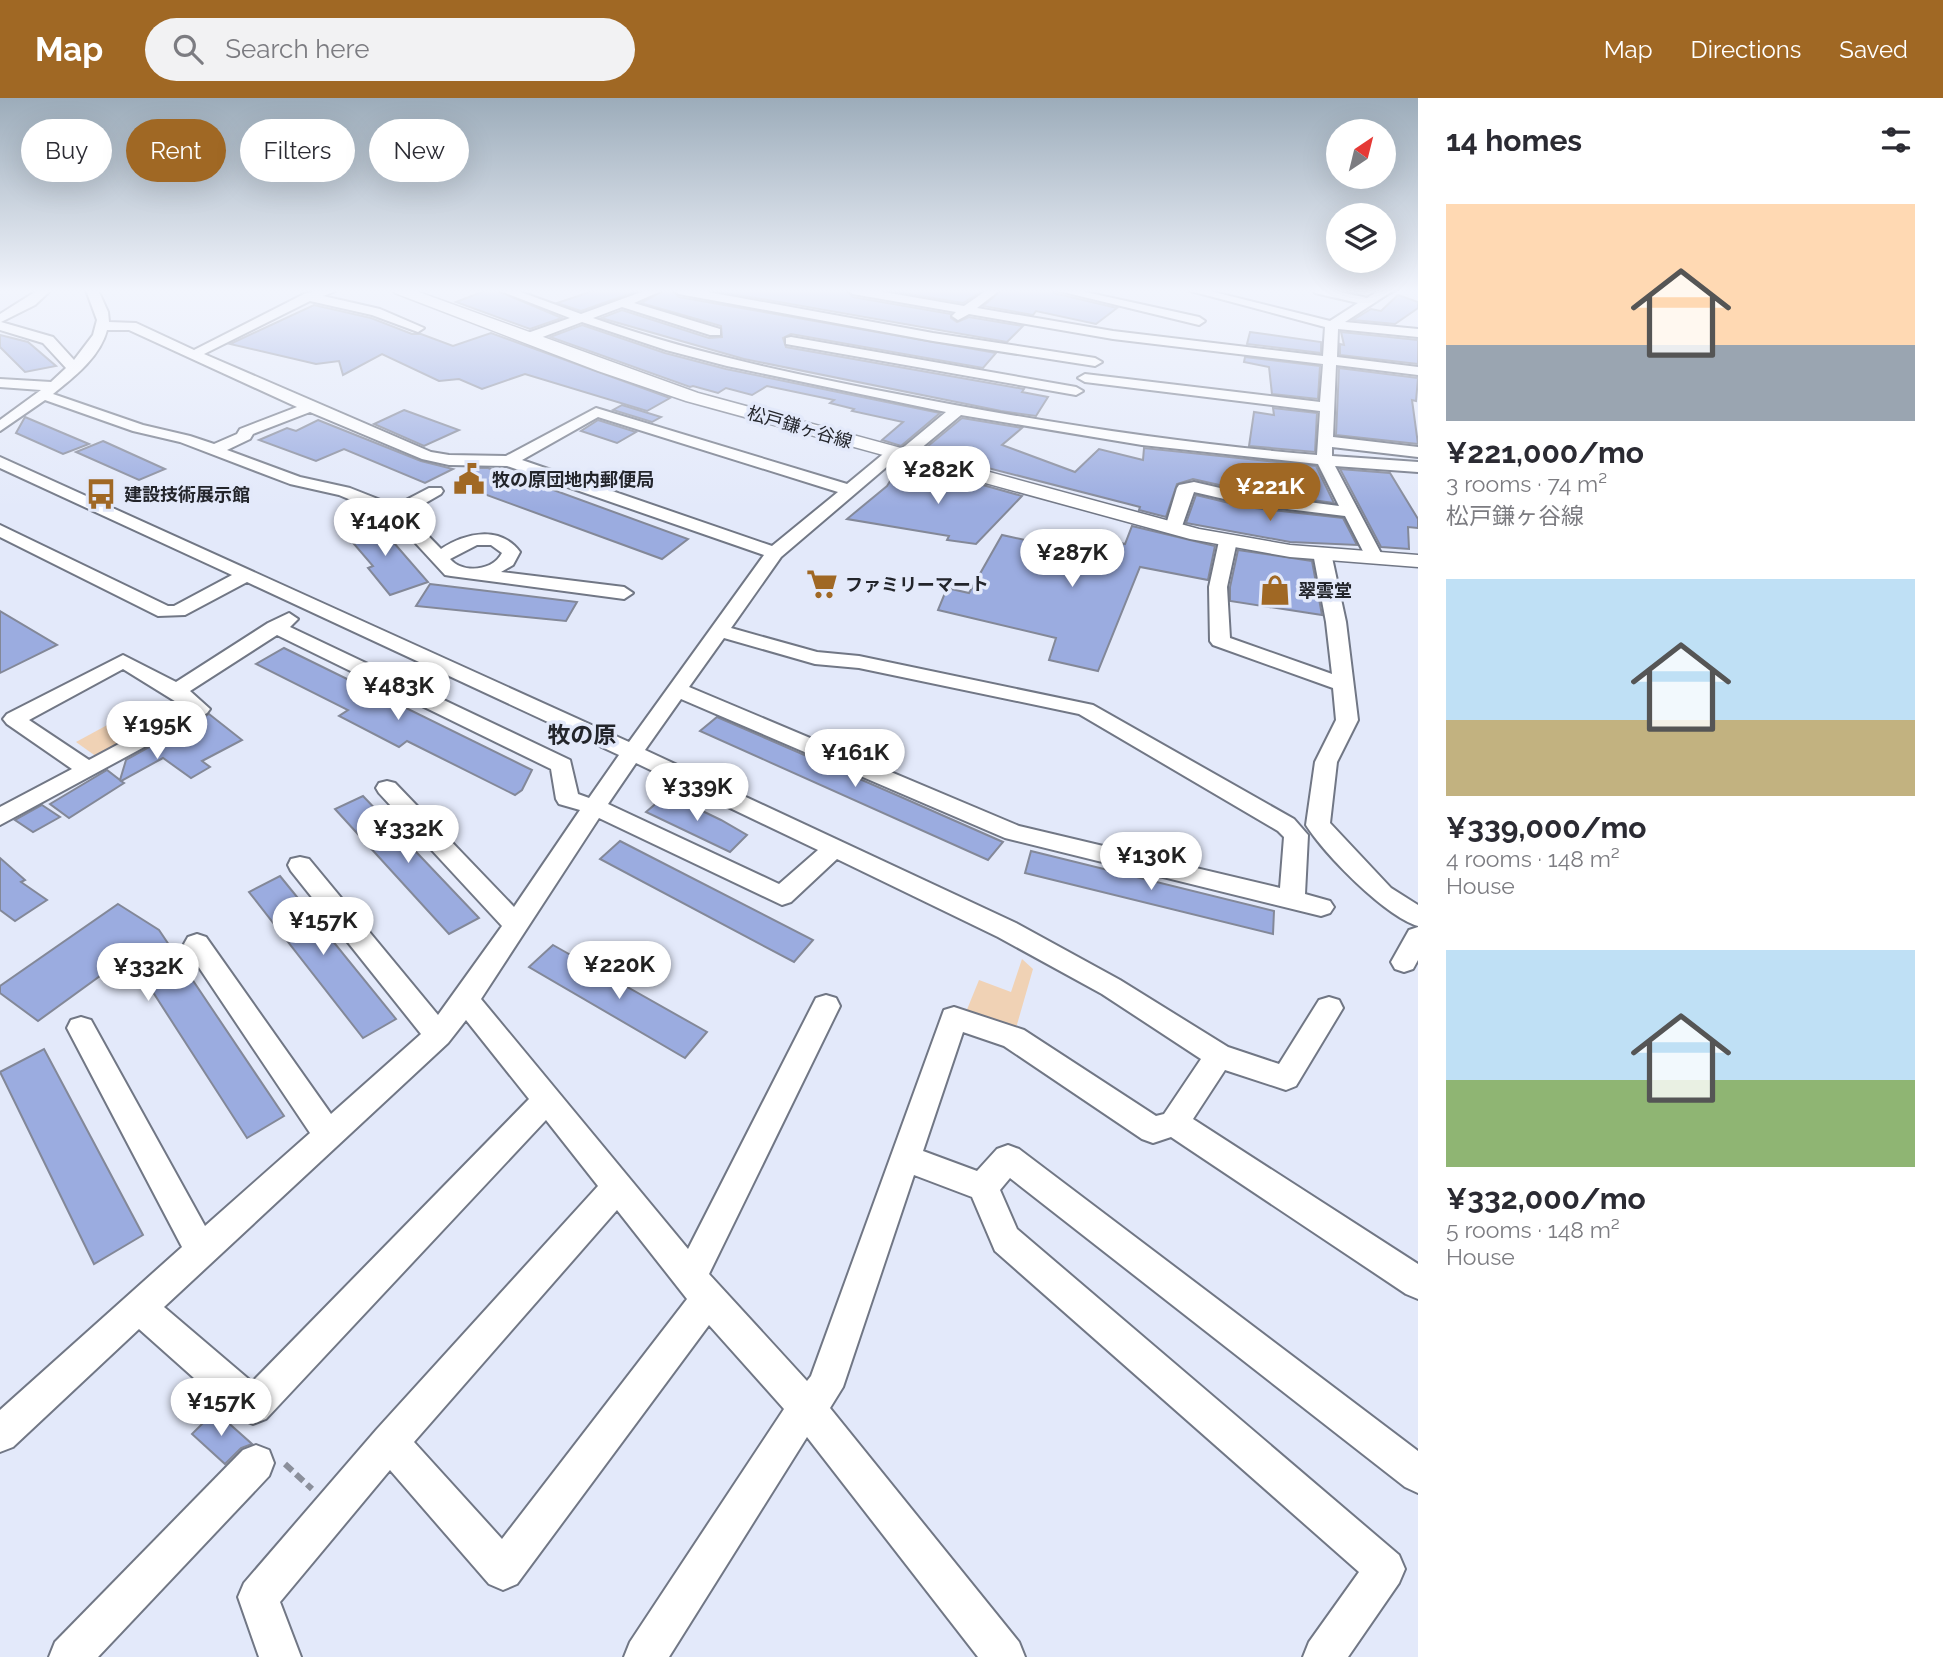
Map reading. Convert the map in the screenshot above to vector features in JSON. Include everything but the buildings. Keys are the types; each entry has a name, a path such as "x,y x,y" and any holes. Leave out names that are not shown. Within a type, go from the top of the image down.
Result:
{"main road":[{"name":"松戸鎌ヶ谷線","path":"596,363 692,397 898,455 1227,541 1418,561"}],"street":[{"path":"69,363 75,369"},
{"path":"0,427 81,363"},
{"path":"214,363 310,407 436,458 509,461 775,553"},
{"path":"729,363 957,411 1052,427 1324,460 1418,467"},
{"path":"748,368 756,363"},
{"path":"863,363 1069,402"},
{"path":"1052,427 1095,363"},
{"path":"1329,363 1324,460 1374,557"},
{"path":"1336,363 1418,371"},
{"path":"1085,378 1326,407"},
{"path":"1,382 46,390 138,428 185,439 296,481 344,491 392,508 451,571 624,593"},
{"path":"910,401 920,389 1069,402"},
{"path":"214,450 245,436 245,432 310,407"},
{"path":"0,1434 438,1035 466,1000 632,752 775,553 849,490 957,411"},
{"path":"509,461 596,412 849,490"},
{"path":"1324,435 1418,440"},
{"path":"1324,435 1418,452"},
{"path":"0,463 632,752 1007,930 1111,987 1219,1056 1286,1078 1329,1008"},
{"path":"1174,528 1185,488 1194,487 1246,499 1350,512"},
{"path":"392,508 409,505 435,491"},
{"path":"0,530 165,612 178,611 245,576"},
{"path":"440,559 459,544 476,540 494,541 506,546 511,552 507,561 482,575"},
{"path":"1227,541 1218,587 1220,641 1342,684"},
{"path":"1322,553 1336,622 1347,720 1326,762 1318,825 1382,894 1418,917"},
{"path":"176,691 311,606"},
{"path":"275,627 562,765 566,799 595,807 782,896 834,849"},
{"path":"719,630 815,658 859,662 1086,709 1286,825 1296,835 1292,900"},
{"path":"0,817 88,770 200,709 176,691 123,661 15,719 88,770"},
{"path":"678,690 1013,832 1321,907"},
{"path":"387,788 516,925"},
{"path":"300,865 438,1035"},
{"path":"1404,962 1418,937"},
{"path":"197,944 329,1136"},
{"path":"466,1000 699,1288 808,1409 1004,1657"},
{"path":"390,1442 503,1570 699,1288 826,1006"},
{"path":"645,1657 796,1422 825,1387 954,1018 1014,1038 1153,1130 1174,1123 1219,1056"},
{"path":"80,1028 201,1250"},
{"path":"139,1307 253,1406 547,1099"},
{"path":"1174,1123 1418,1283"},
{"path":"904,1158 983,1186 1006,1240 1385,1569 1324,1657"},
{"path":"983,1186 1008,1158 1418,1474"},
{"path":"280,1657 269,1634 258,1597 390,1442 618,1186"},
{"path":"70,1657 256,1463"}],"path":[{"path":"256,1463 276,1457 334,1508"}],"shaded area":[{"path":"122,717 144,732 97,757 76,742"},
{"path":"1022,959 1033,969 1016,1028 966,1012 979,980 1011,992"}],"place":[{"name":"牧の原団地内郵便局","path":"469,479"},
{"name":"建設技術展示館","path":"101,494"},
{"name":"ファミリーマート","path":"822,584"},
{"name":"翠雲堂","path":"1275,590"}],"district":[{"name":"牧の原","path":"582,734"}]}
